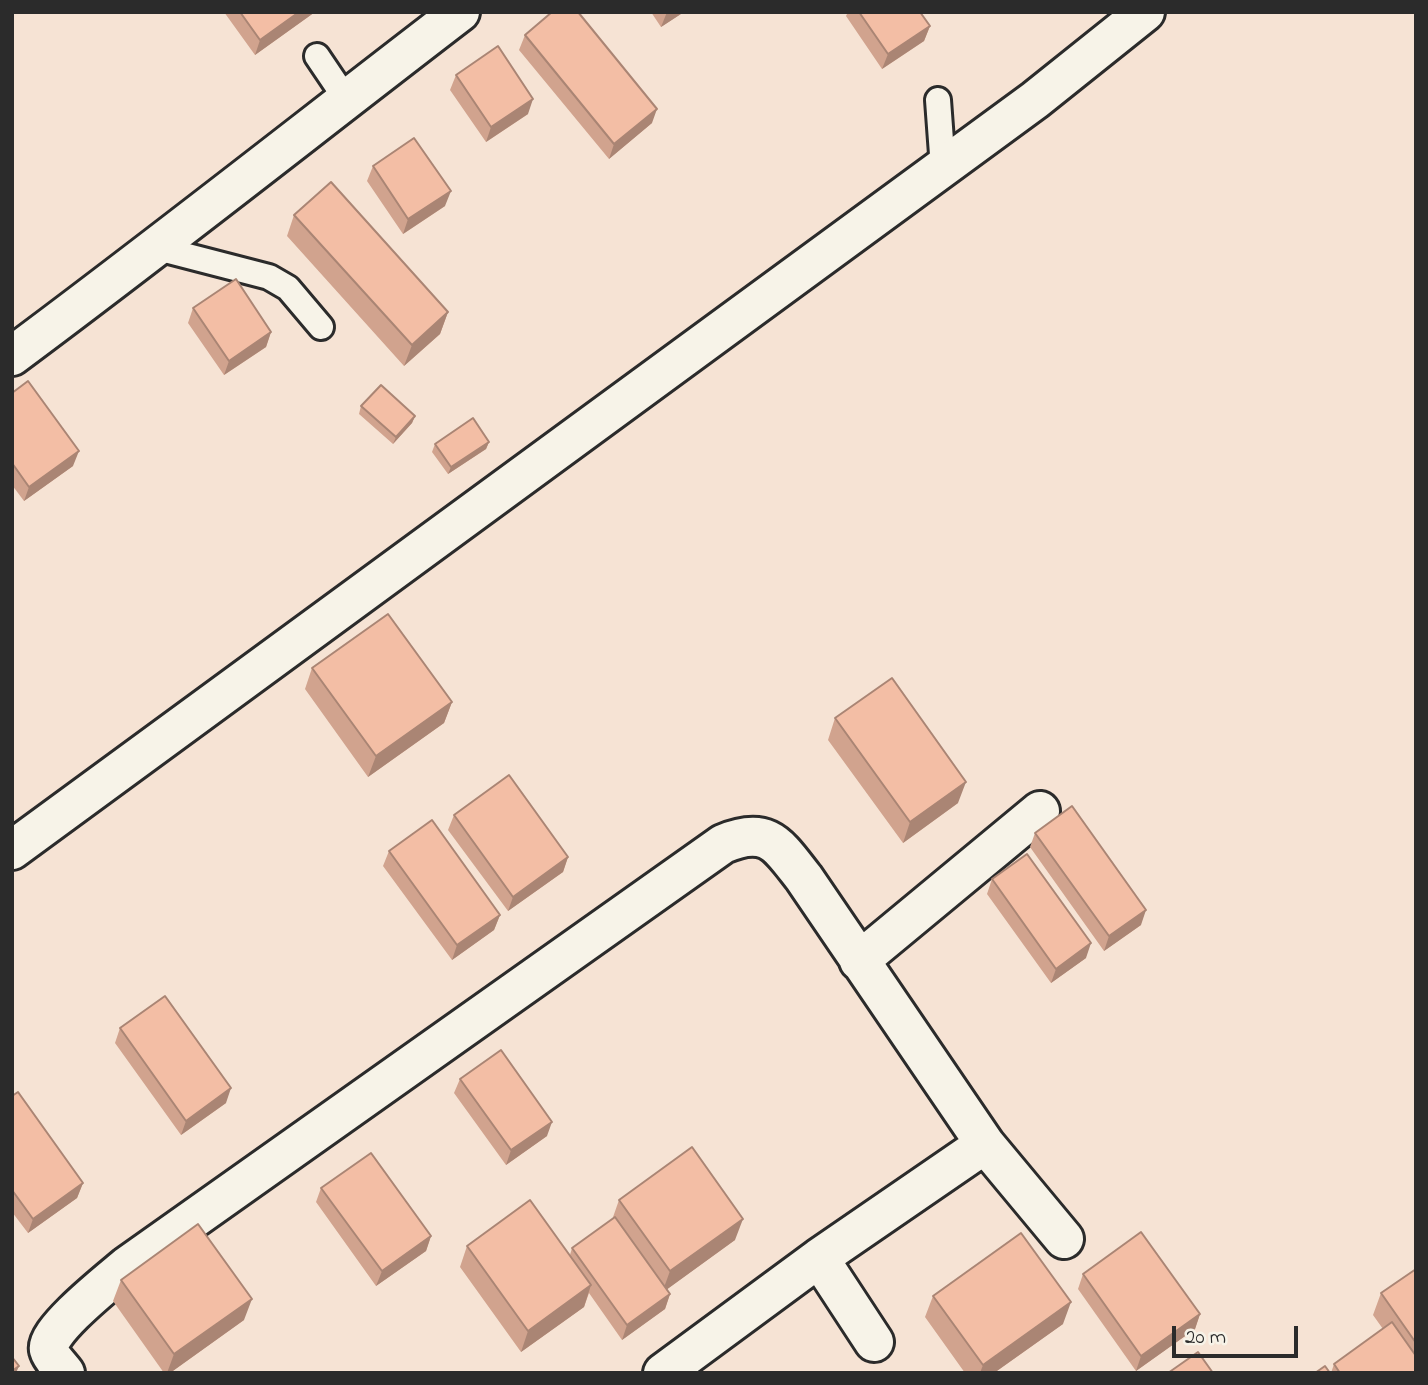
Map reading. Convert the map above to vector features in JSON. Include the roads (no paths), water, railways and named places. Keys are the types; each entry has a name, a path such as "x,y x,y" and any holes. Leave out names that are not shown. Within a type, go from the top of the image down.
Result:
{"street":[{"path":"12,850 1035,100 1145,12"},
{"path":"12,356 157,248 457,13"},
{"path":"859,961 1040,811"},
{"path":"65,1373 48,1349 49,1340 60,1326 127,1266 723,844 752,836 767,838 778,845 804,878 985,1144 1064,1239"},
{"path":"663,1373 819,1258 985,1144"},
{"path":"819,1258 874,1342"}],"lane":[{"path":"317,55 346,99"},
{"path":"938,100 943,168"},
{"path":"157,248 269,276 288,288 321,327"}]}
